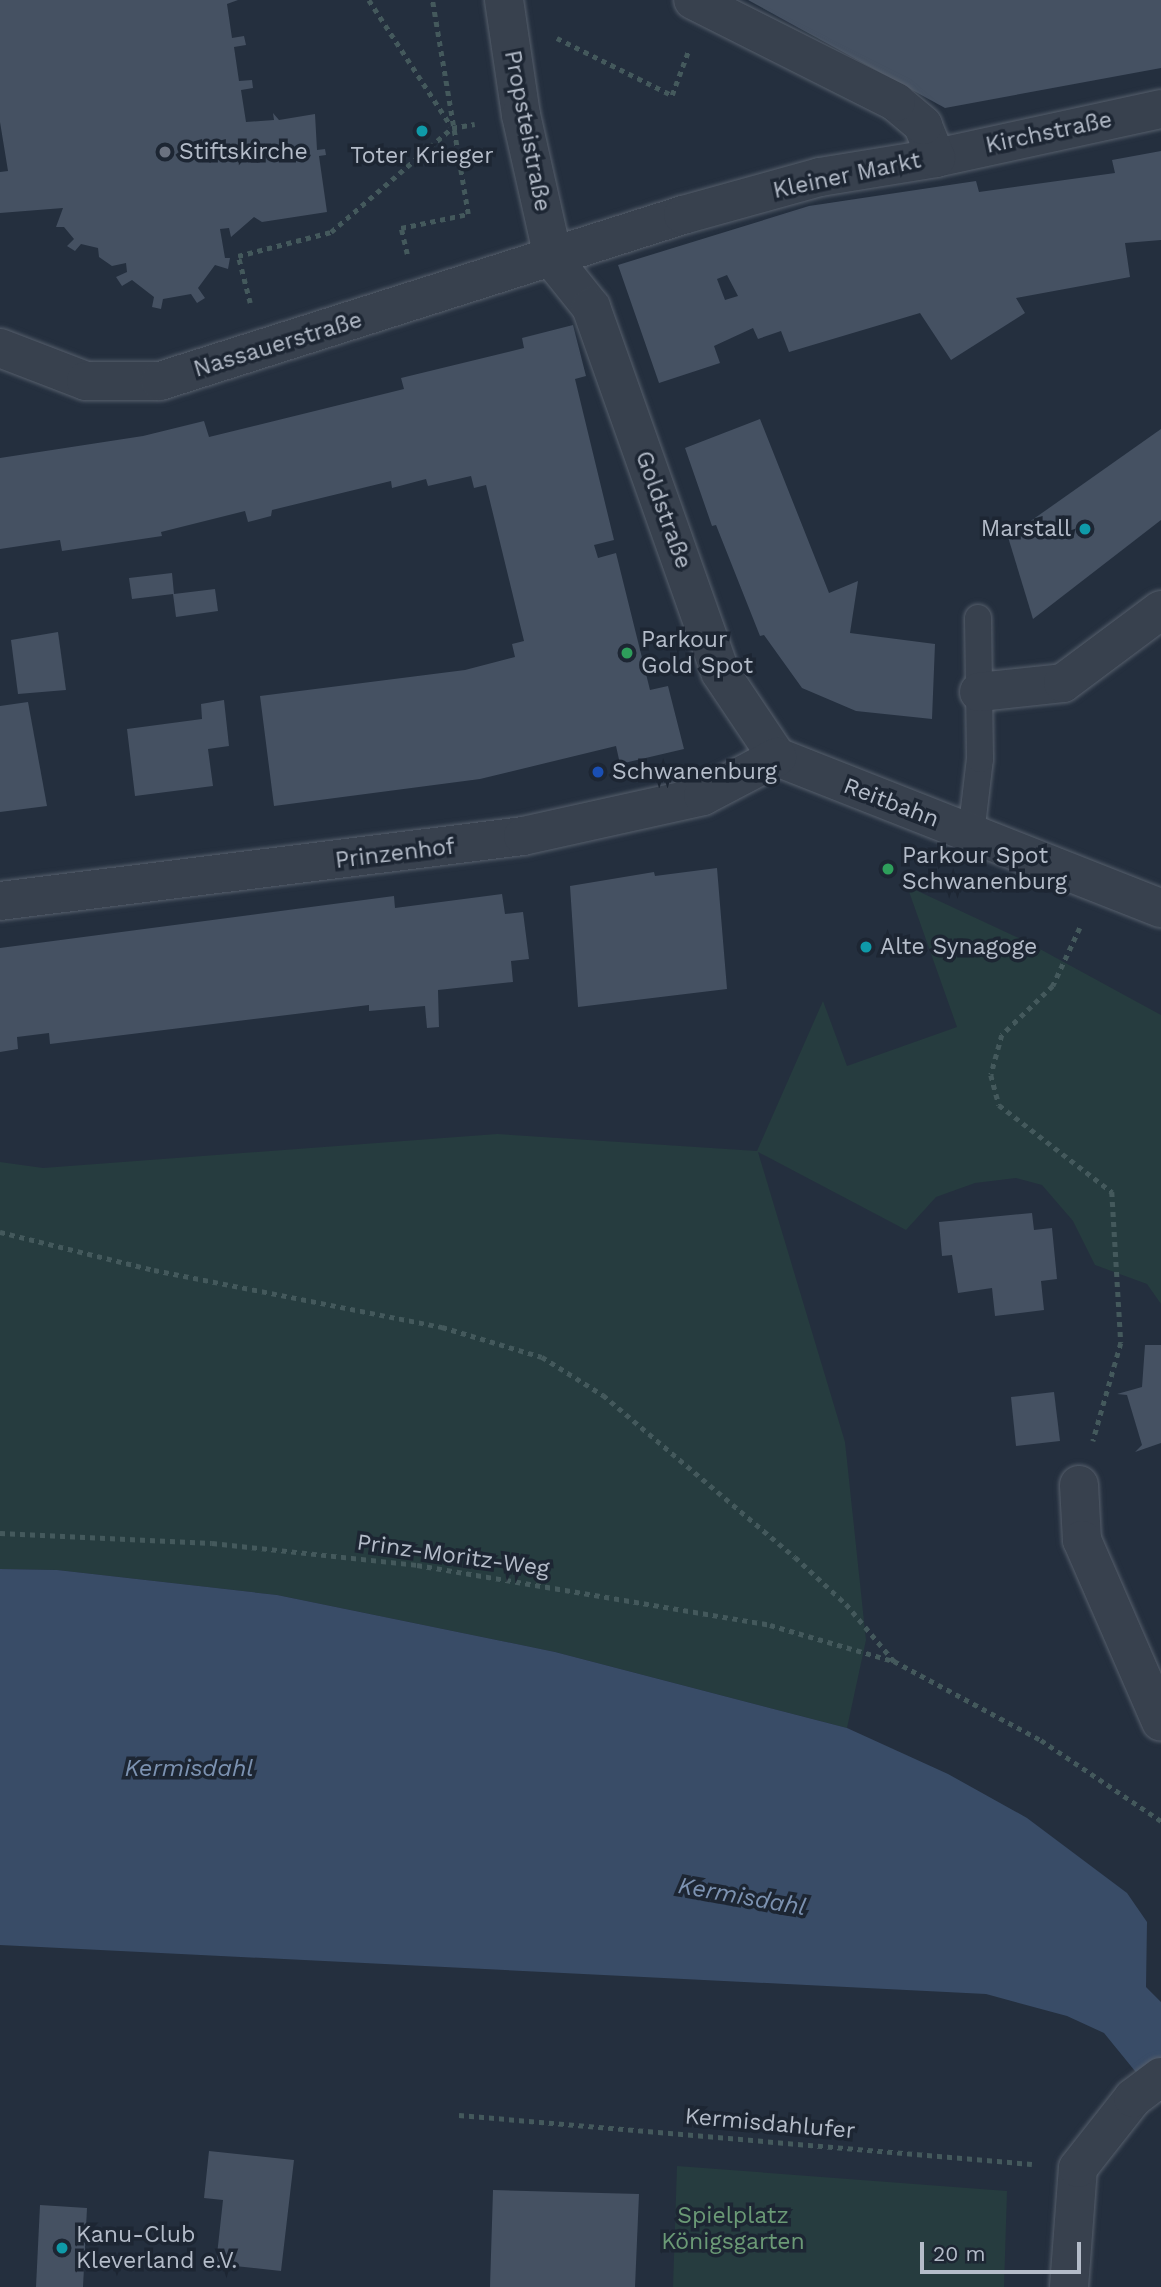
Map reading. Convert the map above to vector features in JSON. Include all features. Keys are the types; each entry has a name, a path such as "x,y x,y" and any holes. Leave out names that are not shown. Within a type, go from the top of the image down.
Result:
{"street":[{"name":"Kleiner Markt","path":"554,261 683,215 820,177 936,158 923,125 897,102 699,2"},
{"name":"Propsteistraße","path":"505,9 520,115 554,261"},
{"name":"Kirchstraße","path":"936,158 1161,109"},
{"name":"Nassauerstraße","path":"0,348 86,381 160,381 554,261"},
{"name":"Goldstraße","path":"554,261 591,307 720,672 777,757"},
{"path":"979,692 1063,683 1161,610"},
{"name":"Reitbahn","path":"777,757 1161,908"},
{"name":"Prinzenhof","path":"0,901 523,836 703,796 777,757"},
{"path":"1109,886 1161,874"},
{"path":"1079,1485 1082,1540 1161,1722"},
{"path":"1069,2287 1078,2168 1147,2088"}],"lane":[{"path":"971,834 980,759 978,618"}],"path":[{"path":"369,0 452,128"},
{"path":"401,228 468,214 432,0"},
{"path":"505,9 672,95 699,2"},
{"path":"238,256 331,232 452,128"},
{"path":"1079,1485 1121,1343 1112,1192 999,1105 991,1074 1002,1035 1053,986 1109,886"},
{"path":"0,1232 155,1270 442,1327 542,1357 603,1395 795,1557 846,1604 894,1661 1041,1740 1161,1821"},
{"name":"Prinz-Moritz-Weg","path":"0,1533 212,1543 417,1564 770,1625 894,1661"},
{"name":"Kermisdahlufer","path":"459,2115 1078,2168"}],"green space":[{"path":"907,886 1027,942 1161,1015 1161,1304 1147,1284 1095,1265 1073,1221 1042,1185 1016,1178 975,1183 936,1197 906,1230 758,1152 845,1442 866,1640 847,1728 555,1652 277,1595 57,1570 0,1569 0,1162 43,1168 497,1134 757,1151 823,1001 847,1066 957,1027"},
{"name":"Spielplatz Königsgarten","path":"677,2166 1007,2191 1004,2287 673,2287"}],"water":[{"name":"Kermisdahl","path":"0,1569 57,1570 277,1595 555,1652 847,1728 948,1774 1027,1818 1127,1893 1147,1922 1146,1987 1161,2002 1161,2103 1104,2033 1067,2016 986,1994 0,1945"}],"building":[{"name":"Stiftskirche","path":"0,0 238,0 227,4 232,38 244,36 246,45 234,47 239,81 252,80 253,88 241,90 246,122 274,120 273,113 279,120 315,114 317,150 325,149 326,155 319,156 327,212 262,222 254,217 231,237 229,228 220,229 225,258 230,258 228,269 215,265 198,288 205,298 197,303 191,294 163,299 161,309 152,307 154,297 132,280 122,286 116,277 127,272 126,263 112,266 99,257 98,248 81,244 75,251 67,246 74,239 64,227 56,227 63,208 0,213 0,172 8,171 0,122"},
{"path":"748,0 1161,0 1161,68 945,108"},
{"path":"1161,151 1161,240 1125,243 1130,277 1016,298 1025,313 951,360 920,313 789,352 781,331 758,339 753,328 714,346 720,363 659,383 618,265 809,206 976,181 979,192 1115,173 1112,160","holes":["727,275 738,296 725,300 717,279"]},
{"path":"573,325 586,376 575,379 614,540 594,545 598,558 616,553 650,690 668,686 684,749 620,764 616,746 480,779 274,806 260,696 465,670 515,657 512,644 524,641 486,485 474,488 471,476 428,486 426,479 392,488 391,481 272,510 271,516 248,522 245,511 161,532 162,536 62,551 60,540 0,549 0,458 143,436 204,421 209,437 404,389 401,378 524,348 522,338"},
{"path":"760,419 829,593 858,581 850,633 935,644 932,719 856,711 802,688 764,635 760,636 716,525 712,526 685,448"},
{"name":"Marstall","path":"1161,429 1161,520 1033,619 1008,537"},
{"path":"172,573 174,594 215,589 218,611 176,617 173,594 132,599 129,578"},
{"path":"58,632 66,690 18,694 11,640"},
{"path":"224,700 229,746 208,749 213,786 135,796 127,729 202,719 201,704"},
{"path":"28,702 47,806 0,812 0,706"},
{"path":"717,868 727,989 578,1007 570,886 654,872 655,876"},
{"path":"502,894 505,914 523,912 529,959 511,961 513,982 438,990 439,1027 427,1028 425,1006 369,1011 369,1005 50,1044 49,1033 17,1037 18,1049 0,1052 0,948 394,896 395,908"},
{"path":"1032,1213 1034,1230 1052,1228 1057,1279 1041,1281 1044,1310 995,1316 992,1288 958,1293 952,1255 942,1256 939,1222"},
{"path":"1145,1345 1161,1345 1161,1443 1135,1452 1142,1445 1127,1395 1117,1394 1142,1387"},
{"path":"1054,1392 1060,1441 1016,1446 1011,1397"},
{"path":"209,2151 294,2160 281,2271 216,2264 223,2200 204,2198"},
{"path":"493,2190 639,2194 635,2287 490,2287"},
{"name":"Kanu-Club Kleverland e.V.","path":"40,2205 87,2208 83,2287 36,2287"}],"place":[{"name":"Toter Krieger","path":"422,131"},
{"name":"Stiftskirche","path":"165,152"},
{"name":"Marstall","path":"1085,529"},
{"name":"Parkour Gold Spot","path":"627,653"},
{"name":"Schwanenburg","path":"598,772"},
{"name":"Parkour Spot Schwanenburg","path":"888,869"},
{"name":"Alte Synagoge","path":"866,947"},
{"name":"Kanu-Club Kleverland e.V.","path":"62,2248"}]}
